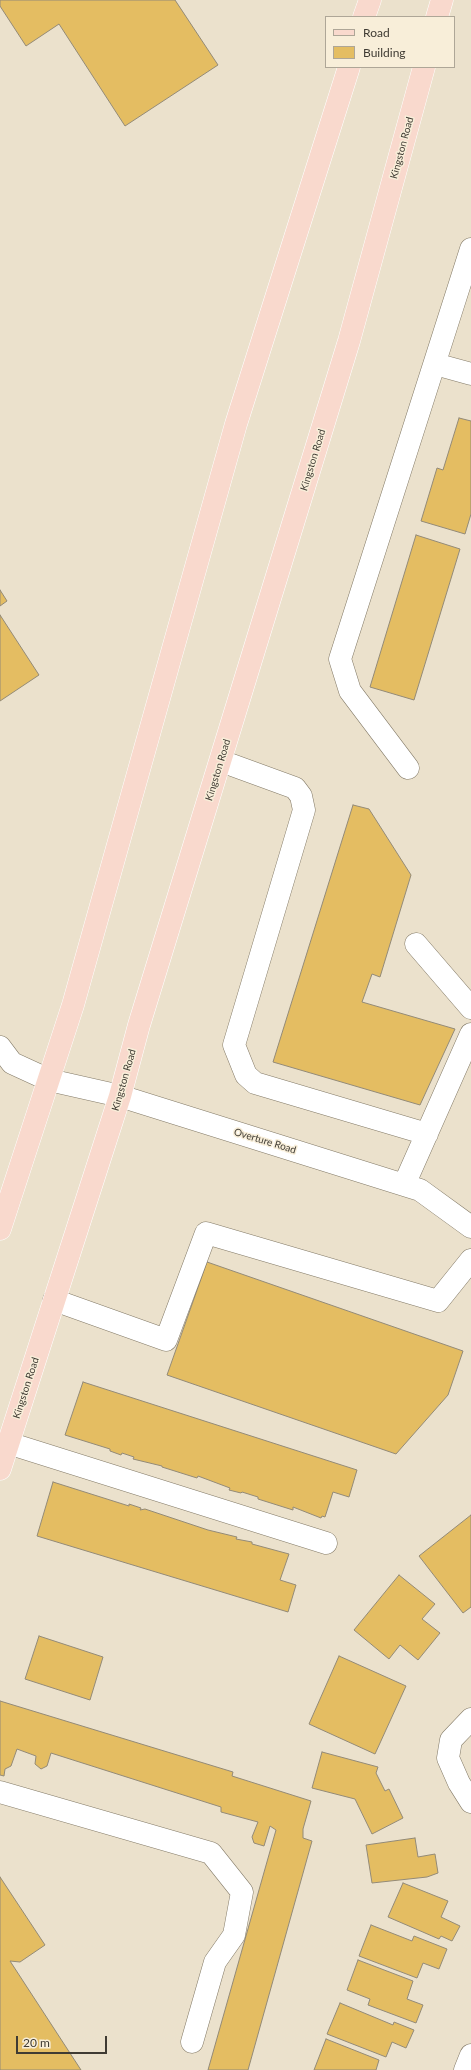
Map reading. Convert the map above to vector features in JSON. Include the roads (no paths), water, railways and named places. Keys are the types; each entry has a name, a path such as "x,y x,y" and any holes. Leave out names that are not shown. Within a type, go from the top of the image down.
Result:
{"main road":[{"path":"364,16 370,0"},
{"path":"437,16 442,0"},
{"path":"0,1229 72,1005 236,424 348,68"},
{"name":"Kingston Road","path":"0,1468 120,1096 139,1025 349,341 424,68"}],"street":[{"path":"408,768 350,691 340,659 471,249"},
{"path":"434,364 471,374"},
{"path":"221,762 295,788 301,796 304,810 234,1045 246,1075 254,1083 427,1134"},
{"path":"416,944 471,1008"},
{"path":"404,1185 471,1034"},
{"name":"Overture Road","path":"0,1047 12,1063 49,1080 120,1096 420,1190 471,1227"},
{"path":"54,1300 166,1340 206,1233 438,1301 471,1260"},
{"path":"8,1443 326,1543"},
{"path":"471,1719 451,1740 448,1758 459,1784 471,1802"},
{"path":"0,1792 211,1852 242,1892 234,1935 215,1962 192,2042"},
{"path":"465,2070 471,2056"}]}
